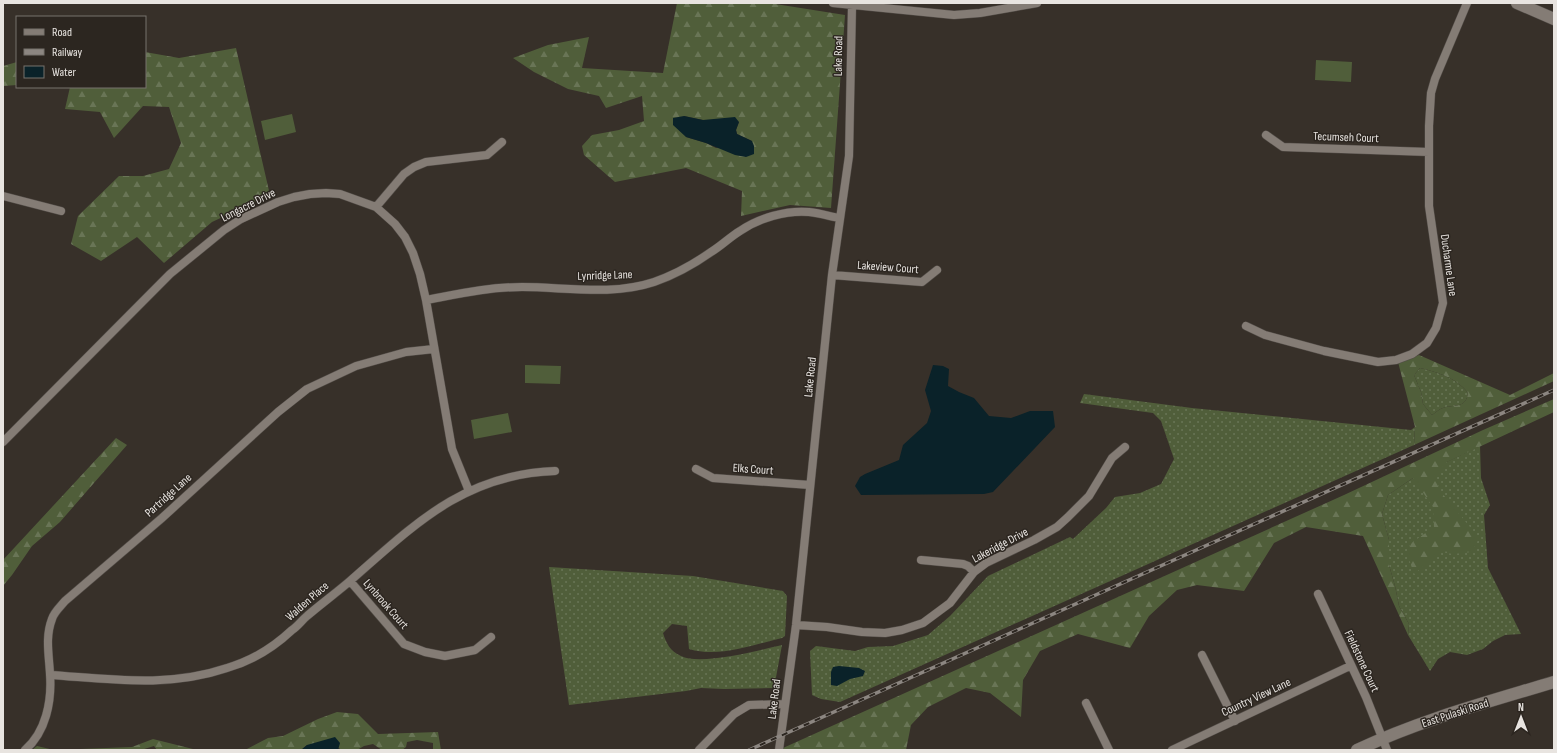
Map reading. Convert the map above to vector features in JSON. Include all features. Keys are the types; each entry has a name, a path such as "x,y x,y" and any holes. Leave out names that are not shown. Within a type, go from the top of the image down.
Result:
{"main road":[{"path":"1517,3 1554,19"},
{"name":"East Pulaski Road","path":"1357,750 1382,738 1478,705 1554,682"}],"street":[{"path":"832,3 954,15 980,13 1037,3"},
{"name":"Ducharme Lane","path":"1246,326 1265,335 1332,353 1378,362 1396,360 1412,354 1427,343 1436,328 1443,303 1429,206 1431,93 1435,78 1467,3"},
{"name":"Lake Road","path":"779,750 796,626 832,275 849,156 852,6"},
{"name":"Tecumseh Court","path":"1266,135 1283,147 1429,152"},
{"path":"376,207 404,174 414,167 426,162 487,155 502,142"},
{"name":"Longacre Drive","path":"3,442 170,274 224,230 241,219 278,202 294,197 310,194 340,194 376,207 395,224 405,237 413,253 426,300 444,398 446,424 452,449 468,491"},
{"path":"3,196 61,211"},
{"name":"Lynridge Lane","path":"426,300 487,288 520,287 607,290 635,287 655,282 680,270 710,253 741,230 761,220 786,213 809,212 839,218"},
{"name":"Lakeview Court","path":"832,275 922,282 937,270"},
{"name":"Partridge Lane","path":"25,750 34,742 45,722 49,703 50,675 48,636 52,617 65,601 162,518 278,412 307,389 356,366 406,352 434,349"},
{"name":"Lakeridge Drive","path":"796,626 828,627 862,632 885,633 902,630 922,623 950,603 974,572 986,563 1057,527 1089,496 1112,458 1125,447"},
{"name":"Elks Court","path":"696,469 713,478 810,485"},
{"name":"Walden Place","path":"50,675 115,681 151,682 192,677 228,668 260,654 292,631 306,616 350,581 379,555 448,501 468,491 508,477 535,472 555,471"},
{"path":"921,560 963,564 968,566 974,572"},
{"name":"Lynbrook Court","path":"350,581 404,644 425,652 445,656 475,650 491,637"},
{"name":"Fieldstone Court","path":"1318,594 1350,666 1366,697 1387,750"},
{"path":"1202,655 1235,721"},
{"name":"Country View Lane","path":"1172,750 1350,666"},
{"path":"1086,703 1109,750"},
{"path":"699,750 734,714 749,705 785,704"}],"green space":[{"path":"677,3 769,3 845,15 831,208 790,205 741,216 742,191 686,168 615,182 584,155 582,146 592,135 619,130 644,121 642,96 606,108 599,96 568,89 534,72 513,58 548,45 589,37 582,68 663,73","holes":["684,116 703,120 739,122 736,130 737,134 752,141 716,148 706,143 686,137"]},
{"path":"236,48 270,195 212,222 164,263 137,237 101,261 71,244 78,216 119,176 143,176 169,169 181,143 169,107 143,106 114,138 100,112 65,109 70,88 146,88 146,52 179,58"},
{"path":"1316,60 1352,62 1351,82 1315,80"},
{"path":"16,62 16,85 3,86 3,66"},
{"path":"292,114 296,132 265,140 261,121"},
{"path":"1419,355 1510,395 1554,373 1554,381 1414,445 1415,427 1398,362","holes":["1420,368 1446,376 1458,383 1468,393 1465,402 1439,410 1432,415 1423,404 1421,392 1414,375"]},
{"path":"525,365 561,366 560,384 525,383"},
{"path":"1420,368 1440,374 1458,383 1468,393 1465,402 1439,410 1432,415 1423,404 1421,392 1414,375"},
{"path":"1084,394 1192,408 1411,430 1415,427 1414,445 840,702 821,699 812,695 810,651 816,646 855,651 868,647 893,646 928,635 950,616 988,576 1070,537 1073,539 1106,508 1115,497 1140,493 1161,484 1174,459 1161,421 1153,413 1080,403"},
{"path":"1554,399 1554,412 1447,462 1435,476 1441,492 1479,538 1472,552 1453,554 1441,552 1414,574 1407,553 1410,544 1434,527 1433,507 1413,478 1388,495 1382,514 1389,540 1389,565 1399,606 1409,624 1408,635 1363,536 1306,527 1274,543 1244,591 1197,585 1177,590 1149,616 1130,648 1078,634 1040,651 1023,680 1021,717 990,693 966,688 928,707 911,725 906,750 783,750 783,748"},
{"path":"508,413 512,432 474,439 471,420"},
{"path":"116,438 127,445 60,522 32,546 3,586 3,560"},
{"path":"1480,446 1481,478 1490,505 1484,515 1488,568 1521,634 1505,635 1493,641 1483,649 1467,655 1450,652 1438,659 1430,671 1408,635 1409,624 1399,606 1389,565 1389,540 1382,514 1388,495 1413,478"},
{"path":"549,567 693,576 783,591 787,596 785,636 782,638 736,650 712,652 689,649 687,626 672,624 663,633 671,649 677,654 690,659 730,656 782,645 774,688 701,688 569,705"},
{"path":"337,712 358,714 378,734 438,732 441,750 433,750 433,743 417,740 407,742 406,747 402,750 382,750 373,744 364,746 357,750 338,750 340,748 307,745 301,750 245,750 268,738 283,736 318,719"},
{"path":"153,739 197,750 157,750 154,746 141,750 54,750 132,747"},
{"path":"37,746 54,750 32,750"}],"water":[{"path":"684,116 703,120 735,117 739,122 736,130 737,134 752,141 754,146 754,154 746,157 735,155 706,143 686,137 673,125 673,118"},
{"path":"933,365 943,366 949,369 948,386 974,398 989,416 1011,418 1030,411 1053,411 1055,427 993,492 984,494 861,495 855,486 860,477 899,460 903,445 927,423 931,411 925,390"},
{"path":"839,666 859,668 865,671 863,676 850,679 837,686 831,685 831,672 833,667"},
{"path":"335,737 340,743 338,750 301,750 307,745"}],"railway":[{"path":"749,750 1554,390"}]}
